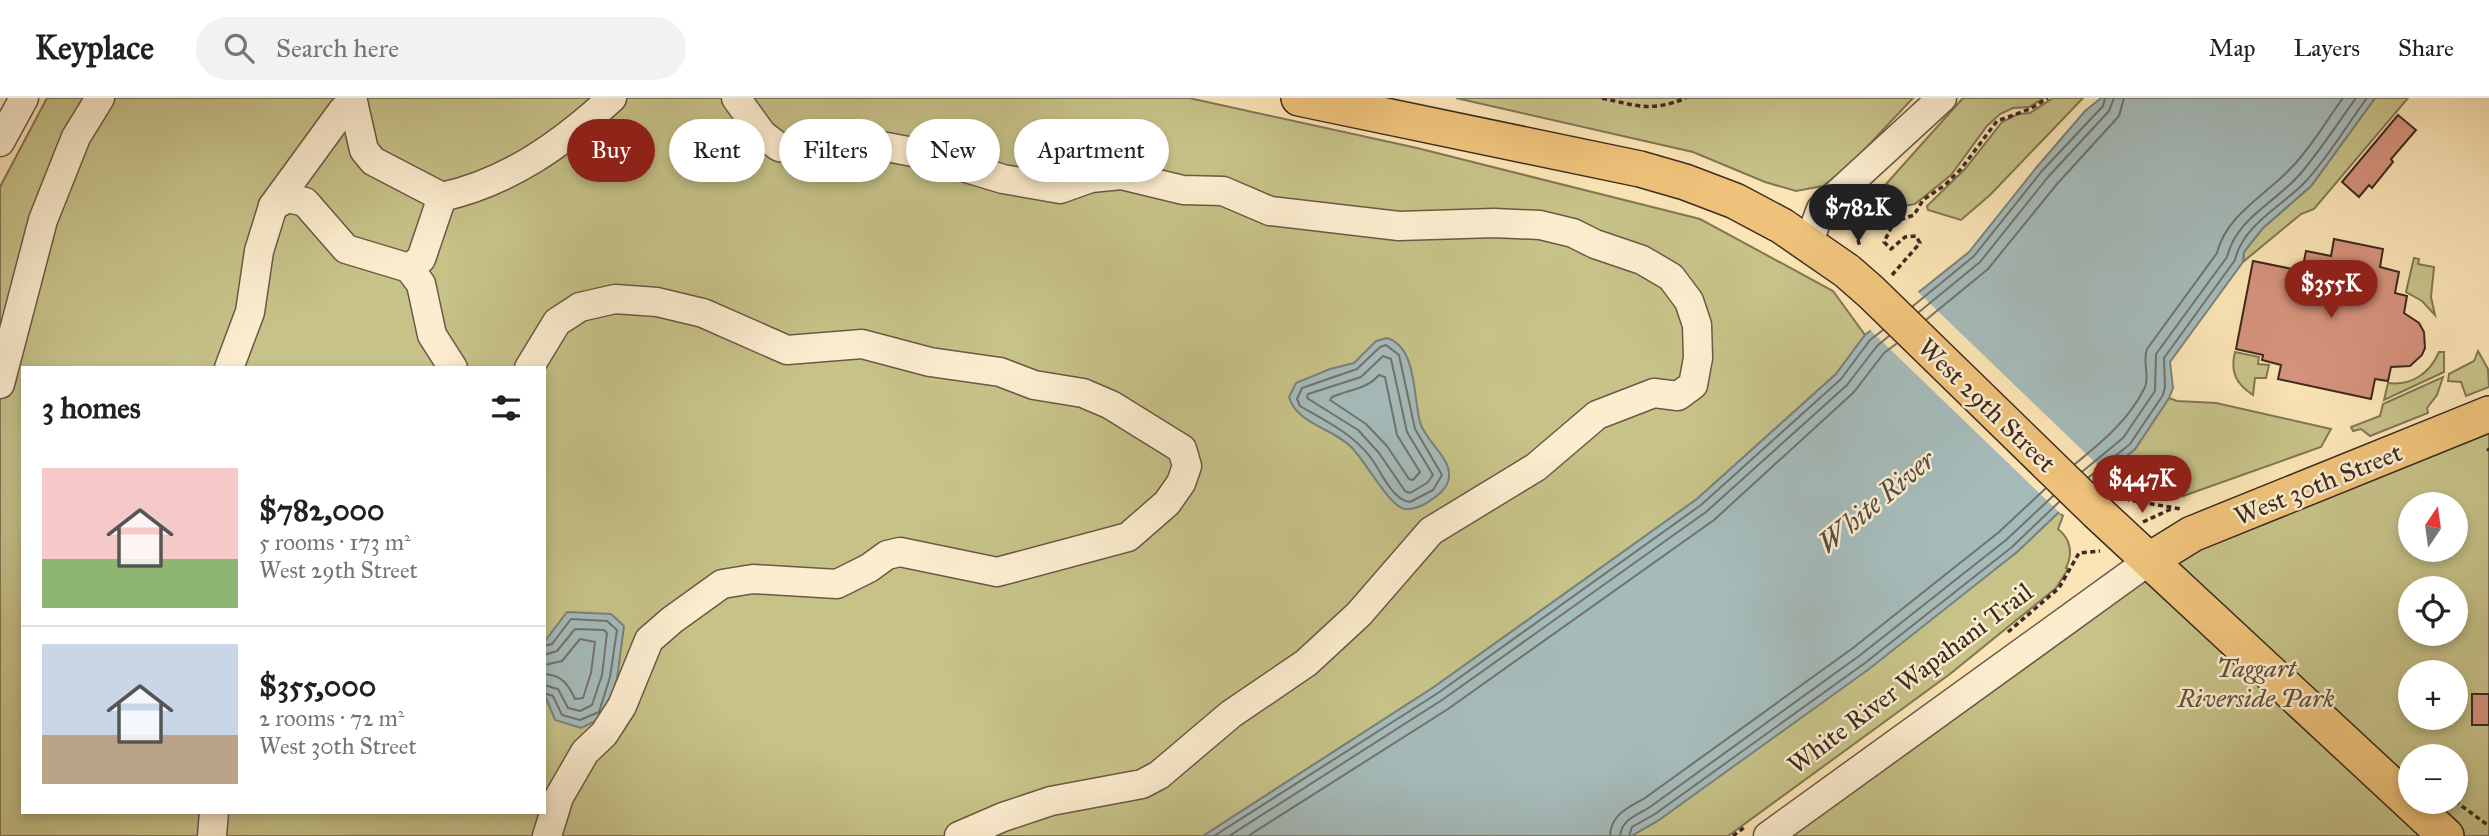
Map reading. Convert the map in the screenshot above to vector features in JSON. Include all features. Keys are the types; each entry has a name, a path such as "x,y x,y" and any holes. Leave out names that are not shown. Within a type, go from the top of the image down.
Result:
{"main road":[{"name":"West 29th Street","path":"1299,98 1652,172 1685,182 1735,201 1808,244 1847,271 1881,280 2109,511 2150,560 2446,836"},
{"name":"West 30th Street","path":"2150,560 2192,534 2489,414"}],"street":[{"path":"0,142 24,98"},
{"path":"0,384 43,219 76,137 100,98"},
{"path":"230,366 250,312 258,251 282,198 343,110 353,102 364,150 373,161 442,197 497,181 577,130 612,98"},
{"path":"736,98 762,134 779,147 812,150 871,145 914,152 1003,179 1060,189 1091,178 1121,175 1183,190 1223,191 1270,211 1399,226 1447,223 1540,225 1573,233 1595,244 1643,260 1671,278 1689,301 1697,325 1698,358 1693,385 1678,396 1654,393 1597,415 1536,467 1431,531 1360,614 1306,663 1231,714 1159,775 1142,784 1051,801 1003,817 959,836"},
{"path":"1808,244 1821,209 1942,98"},
{"path":"442,197 417,270 432,335 452,366"},
{"path":"282,198 305,202 346,249 417,270"},
{"path":"530,366 557,322 580,307 615,299 657,302 703,313 787,350 862,344 930,362 1000,372 1034,385 1083,393 1111,405 1182,449 1187,466 1181,484 1167,503 1128,537 1030,565 997,572 900,552 887,555 869,568 837,584 753,579 722,584 708,592 649,640 622,706 604,734 584,752 559,797 547,836"},
{"path":"1761,828 2150,560"},
{"path":"212,836 214,814"}],"path":[{"path":"1602,98 1638,106 1664,107 1686,98"},
{"path":"1881,280 1920,243 1916,236 1905,237 1891,249 1886,246 1884,242 1894,222 1914,215 1923,200 1945,185 1961,169 1997,121 2013,113 2030,110 2049,98"},
{"path":"1858,198 1853,223 1858,245 1866,255"},
{"name":"White River Wapahani Trail","path":"2003,637 2059,588 2079,553 2098,553 2109,511 2129,500 2173,508 2109,511"},
{"path":"2468,811 2489,826"},
{"path":"1733,836 1761,828"}],"green space":[{"path":"47,98 1189,98 1417,148 1700,219 1833,291 1865,335 1836,374 1697,499 1434,687 1203,836 0,836 0,187"},
{"path":"1456,98 1913,98 1848,167 1823,186 1796,191 1765,182 1693,152"},
{"path":"1963,98 2044,98 2029,107 2013,108 2000,114 1987,126 1951,175 1915,204 1893,208 1878,193"},
{"path":"2053,98 2083,98 1990,195 1961,220 1928,210 1927,206 1965,169 2002,122 2018,114 2030,113"},
{"path":"2375,98 2408,98 2314,209 2301,214 2243,262 2244,252 2263,228 2311,186"},
{"path":"2414,258 2419,259 2418,264 2434,267 2431,297 2435,315 2422,301 2406,292"},
{"path":"2478,351 2488,369 2489,387 2466,396 2461,382 2448,381 2449,374 2474,361"},
{"path":"2235,352 2259,357 2258,364 2269,365 2266,378 2255,378 2253,395 2236,377 2233,366"},
{"path":"2439,352 2444,352 2444,372 2384,400 2388,383 2405,382 2419,376 2431,366"},
{"path":"2443,377 2437,395 2427,408 2428,413 2370,436 2361,429 2353,431 2351,427 2380,416 2383,404"},
{"path":"2169,398 2177,401 2216,403 2331,429 2321,447 2183,496 2182,484 2163,484 2168,475 2145,468 2146,480 2119,462 2135,449"},
{"name":"Taggart Riverside Park","path":"2489,426 2489,836 1778,836 2150,560"},
{"path":"2059,512 2063,516 2058,529 2066,537 2070,557 2066,568 2068,569 2056,588 1950,674 1728,836 1631,836 1659,820 2017,552"}],"water":[{"name":"White River","path":"2101,98 2375,98 2311,186 2263,228 2244,252 2243,262 2170,362 2173,388 2169,398 2135,449 2059,512 2017,552 1869,669 1659,820 1631,836 1203,836 1434,687 1697,499 1836,374 1865,335 1969,252 2036,168 2085,111"},
{"path":"1387,338 1397,343 1404,351 1412,374 1420,422 1449,470 1448,482 1443,490 1425,504 1412,509 1394,503 1353,449 1300,414 1289,397 1296,383 1330,369 1354,363 1376,341"},
{"path":"567,612 611,614 624,626 617,679 606,716 581,728 555,720 546,698 546,640"}],"pier":[{"path":"1916,290 2106,473 2061,514 1868,328"}],"building":[{"path":"2398,115 2416,130 2391,159 2393,162 2372,188 2369,185 2359,197 2342,182"},
{"path":"2334,239 2383,249 2380,267 2399,272 2395,293 2407,296 2404,313 2419,323 2424,332 2425,348 2422,355 2410,366 2391,367 2388,381 2375,379 2371,399 2278,379 2281,365 2262,360 2263,355 2236,349 2253,261 2302,271 2306,251 2331,256"},
{"path":"2472,694 2489,694 2489,725 2472,725"}]}
